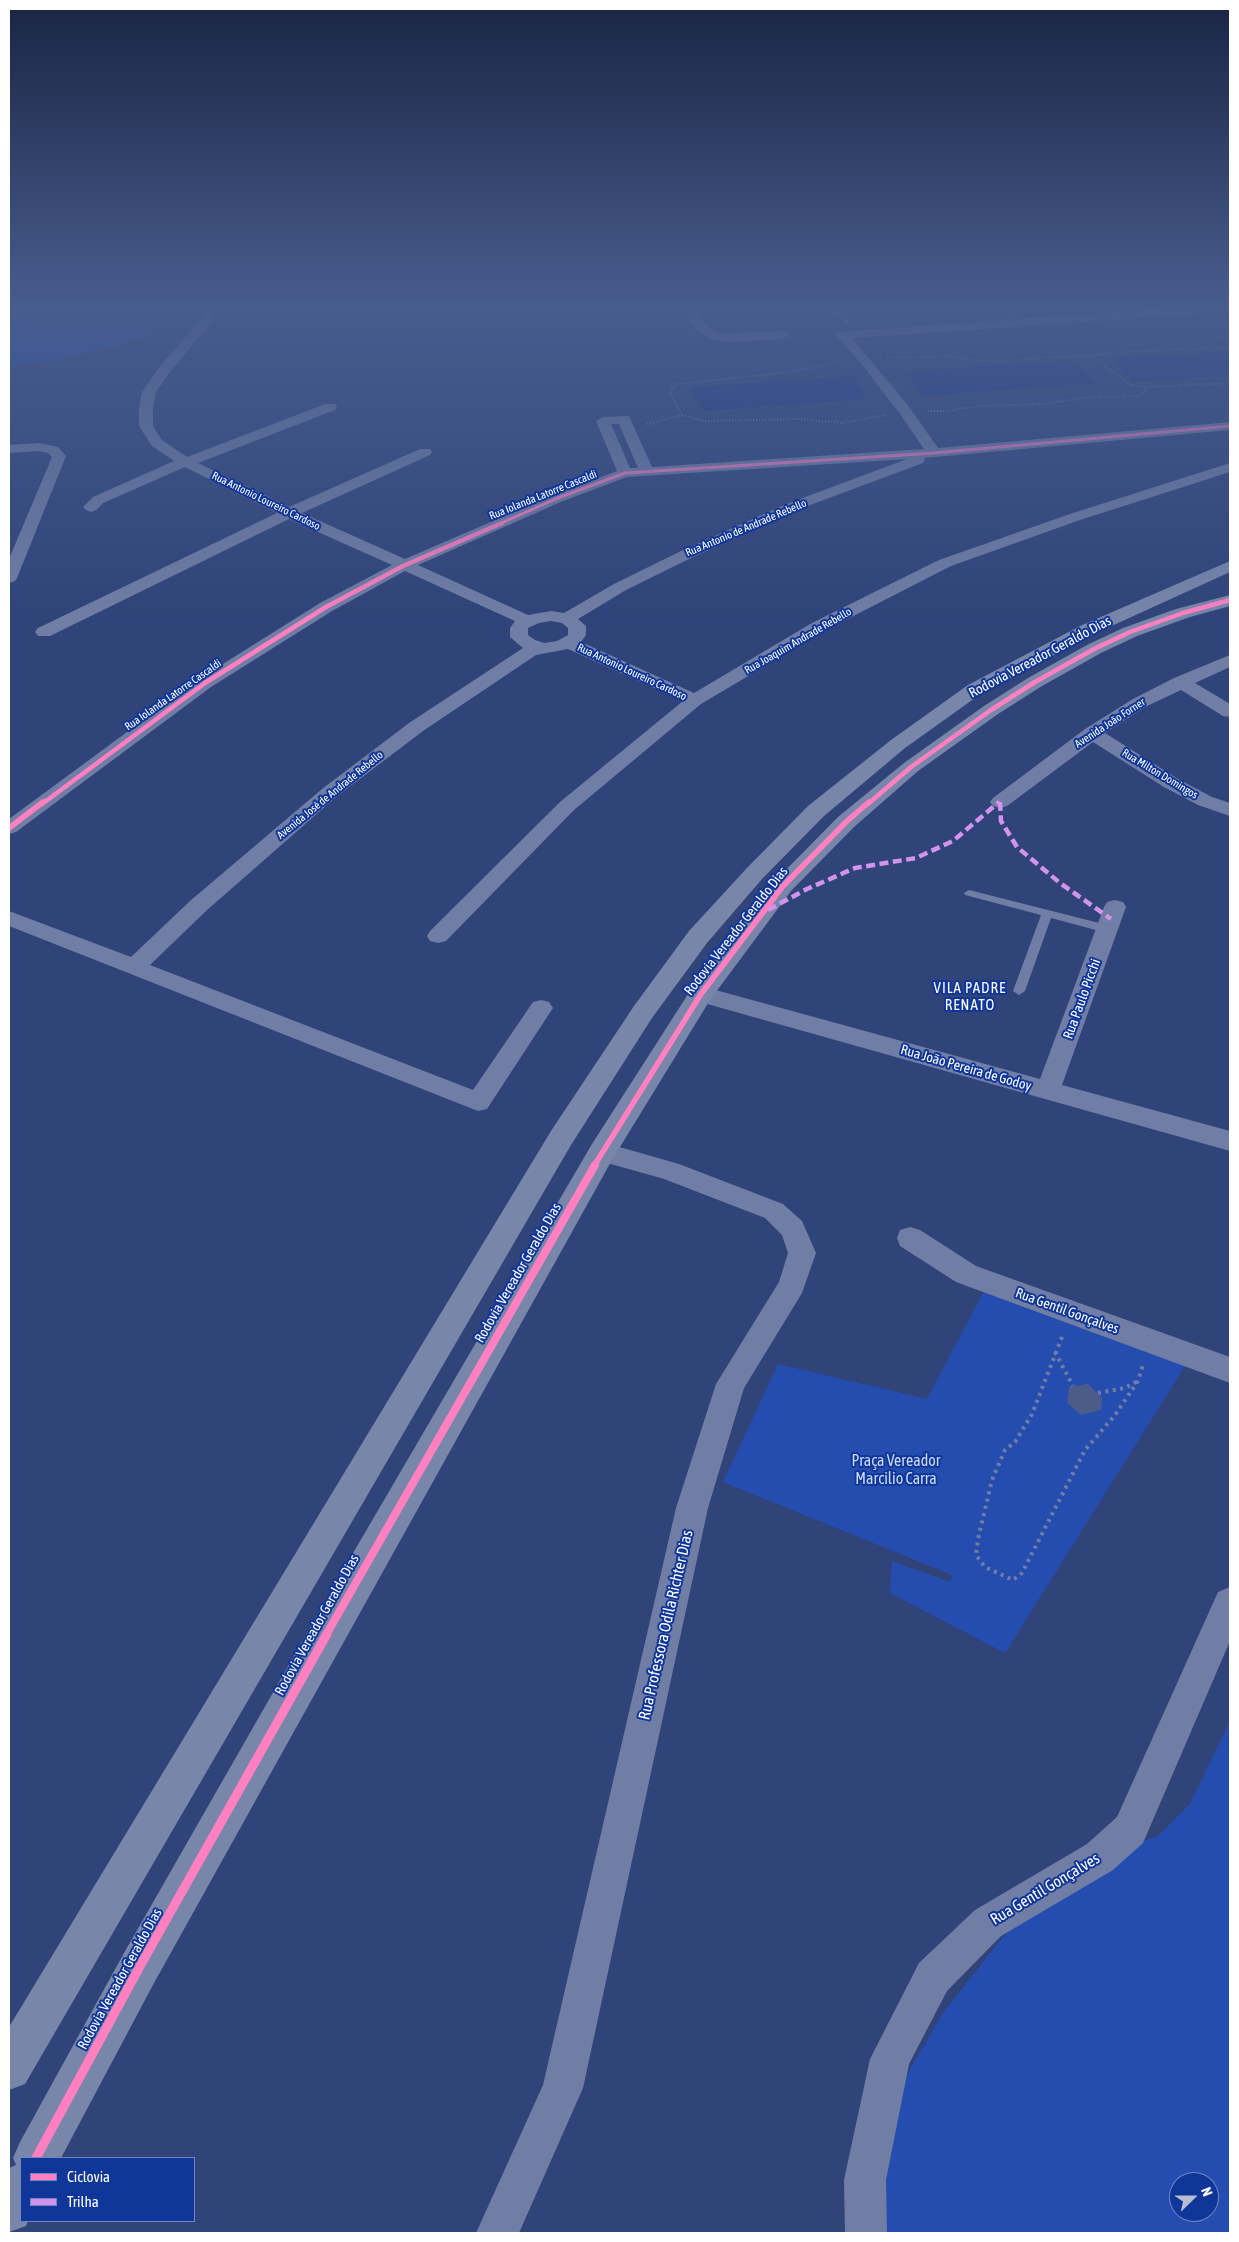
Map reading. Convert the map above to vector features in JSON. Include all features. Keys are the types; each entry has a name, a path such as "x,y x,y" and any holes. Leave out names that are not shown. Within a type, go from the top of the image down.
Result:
{"main road":[{"name":"Rodovia Vereador Geraldo Dias","path":"9,2068 561,1138 642,1012 698,937 754,874 816,811 898,744 975,689 1087,630 1230,566"},
{"name":"Rodovia Vereador Geraldo Dias","path":"37,2157 139,1968 345,1601 602,1152 702,994 782,886 846,822 911,767 991,710 1035,682 1094,649 1155,622 1230,600"},
{"path":"9,2209 20,2188"}],"street":[{"name":"Rua Antonio Loureiro Cardoso","path":"146,412 146,426 156,443 185,462 403,566 523,629 528,644 544,648"},
{"path":"91,507 98,500 185,462 203,457 318,412"},
{"path":"905,412 934,453"},
{"path":"625,473 603,420 624,419 647,472"},
{"name":"Rua Iolanda Latorre Cascaldi","path":"9,828 205,684 326,607 403,566 558,498 625,473 934,453 1230,426"},
{"path":"9,449 39,447 53,450 59,456 9,578"},
{"path":"44,632 289,513 425,452"},
{"name":"Rua Antonio de Andrade Rebello","path":"567,619 620,587 685,554 789,508 896,470 934,453"},
{"name":"Rua Joaquim Andrade Rebello","path":"438,936 567,806 695,700 818,627 945,563 1075,517 1230,467"},
{"path":"9,541 25,539"},
{"path":"523,629 543,617 567,619 573,622 578,631 574,640 568,643"},
{"name":"Avenida José de Andrade Rebello","path":"126,964 190,890 313,784 523,629"},
{"name":"Rua Antonio Loureiro Cardoso","path":"568,643 695,700"},
{"name":"Avenida José de Andrade Rebello","path":"126,964 198,906 329,793 416,727 530,651 568,643"},
{"name":"Avenida João Forner","path":"1000,802 1092,733 1139,703 1230,660"},
{"path":"1180,682 1230,712"},
{"name":"Rua Milton Domingos","path":"1092,733 1180,788 1205,801 1230,810"},
{"name":"Rua Paulo Picchi","path":"1048,1091 1115,907"},
{"path":"9,918 478,1102 541,1008"},
{"name":"Rua João Pereira de Godoy","path":"702,994 1230,1141"},
{"name":"Rua Professora Odila Richter Dias","path":"497,2233 562,2088 692,1508 730,1384 792,1285 802,1253 793,1229 774,1211 670,1171 602,1152"},
{"name":"Rua Gentil Gonçalves","path":"910,1238 966,1274 1230,1370"},
{"name":"Rua Gentil Gonçalves","path":"866,2233 865,2180 890,2060 932,1976 988,1922 1100,1857 1130,1830 1230,1603"}],"lane":[{"path":"969,892 1107,929"},
{"path":"1019,991 1047,913"}],"path":[{"path":"627,427 682,415 705,421 801,419 842,424 902,412"},
{"path":"1061,1336 1032,1414 1015,1442 1005,1450 992,1480 978,1538 976,1555 985,1567 1013,1580 1022,1573 1084,1450 1115,1415 1138,1381 1149,1340"},
{"path":"1055,1351 1073,1386"},
{"path":"1098,1393 1125,1388 1138,1381"}],"green space":[{"name":"Praça Vereador Marcilio Carra","path":"984,1291 1185,1366 1005,1653 890,1593 892,1561 950,1582 952,1575 723,1482 778,1364 927,1399"},
{"path":"1230,1721 1230,2233 860,2233 853,2204 881,2119 943,2013 1045,1884 1083,1856 1157,1837 1190,1804"}],"building":[{"path":"1088,1384 1102,1398 1101,1410 1081,1415 1067,1403 1069,1387"}],"marked path":[{"path":"1000,802 1001,821 1017,847 1060,883 1111,919"},
{"path":"768,910 807,889 855,868 916,858 953,841 1000,802"}],"cycle path":[{"path":"9,828 205,683 326,607 403,566 558,498 625,473 934,453 1230,426"},
{"path":"37,2157 139,1968 355,1584 602,1152 701,994 783,886 846,822 911,767 991,710 1035,682 1094,649 1130,632 1183,613 1230,600"}],"district":[{"name":"VILA PADRE RENATO","path":"970,996"}]}
